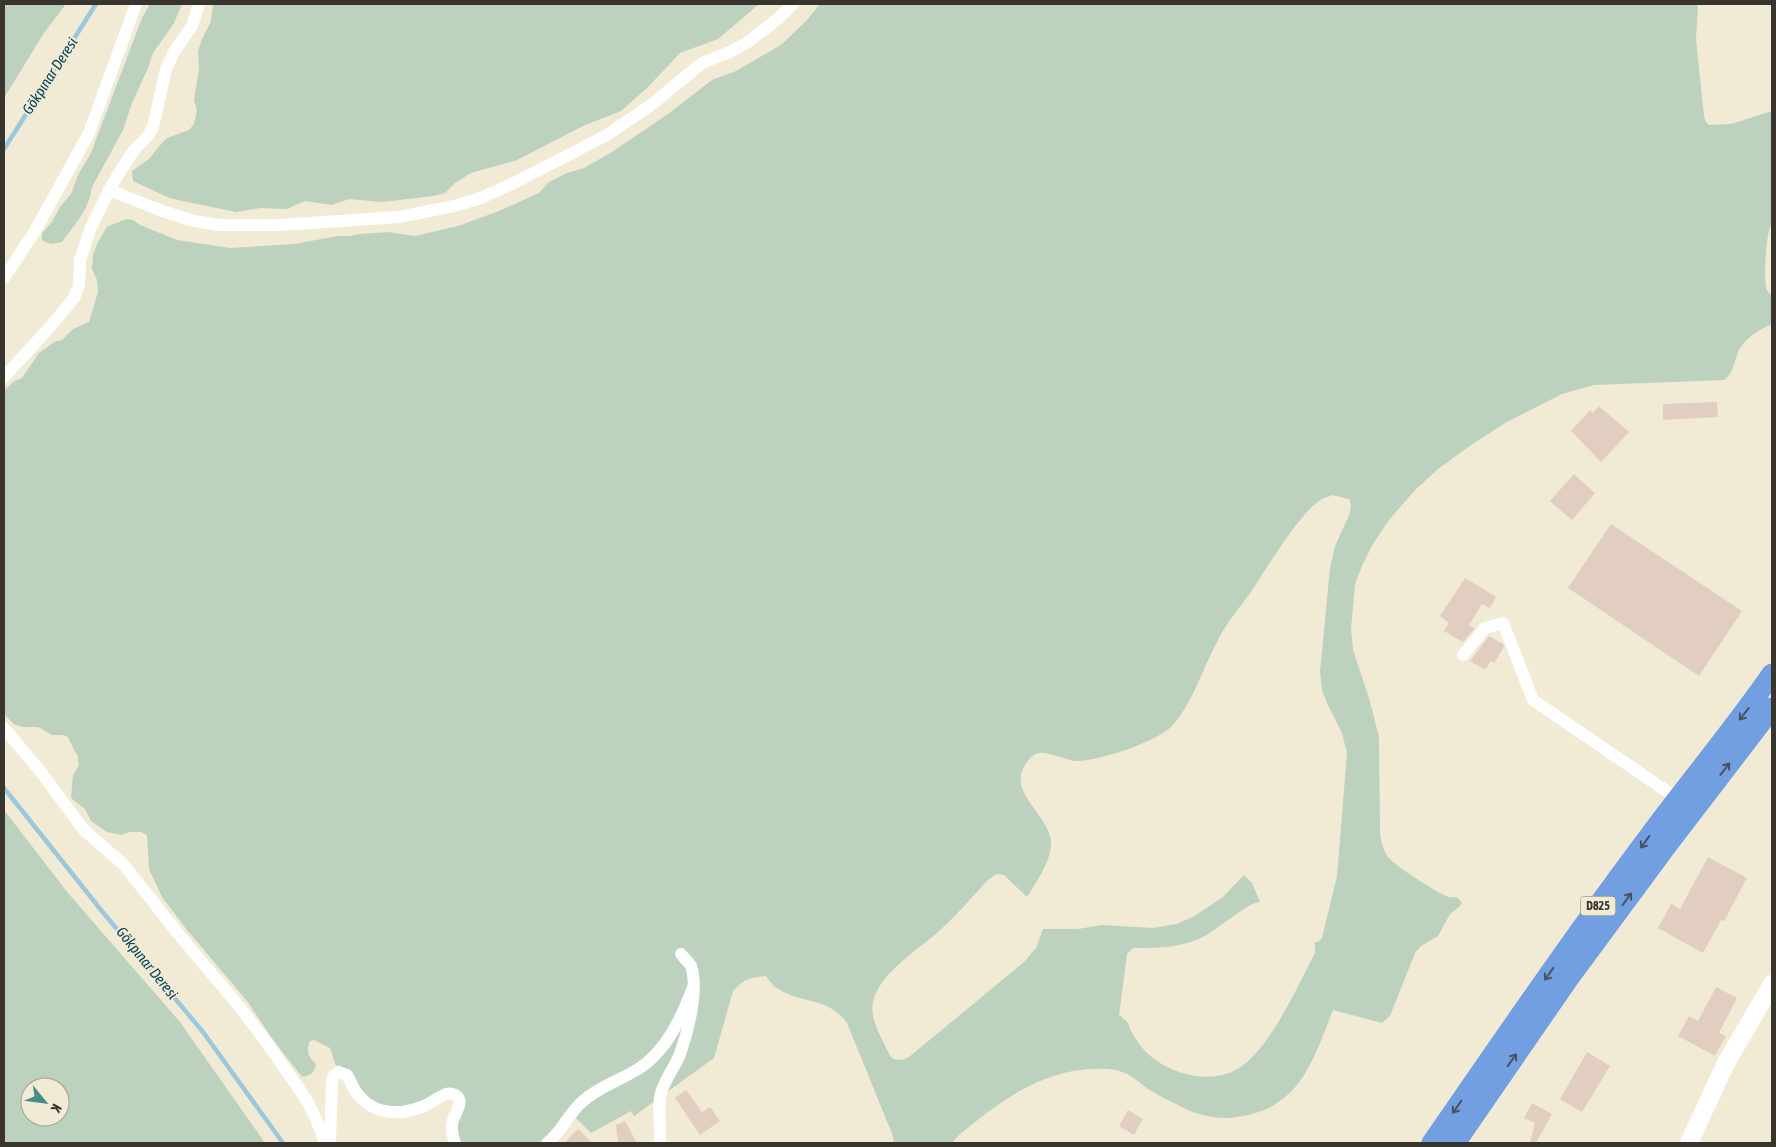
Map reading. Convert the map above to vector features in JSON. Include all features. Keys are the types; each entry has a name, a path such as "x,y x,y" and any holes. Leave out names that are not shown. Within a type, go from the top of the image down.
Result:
{"highway":[{"name":"D825","path":"1432,1143 1553,968 1772,674"},
{"name":"D825","path":"1455,1143 1580,963 1772,708"}],"main road":[{"path":"1689,1143 1726,1064 1772,984"}],"street":[{"path":"4,278 35,231 89,133 136,4"},
{"path":"4,377 74,298 79,284 80,260 84,245 109,190 131,154 147,137 153,127 166,69 175,50 192,26 199,4"},
{"path":"109,190 165,212 194,221 220,226 281,225 398,217 454,206 481,198 516,182 607,135 651,106 702,63 730,52 748,42 780,17 793,4"},
{"path":"1463,655 1485,628 1503,623 1533,700 1678,799"},
{"path":"4,728 45,777 84,830 124,865 239,1006 306,1099 315,1116 325,1143"},
{"path":"660,1143 661,1094 685,1039 691,1008 693,987 690,965 681,954"},
{"path":"547,1143 557,1135 582,1102 602,1087 639,1069 648,1062 676,1026 693,987"},
{"path":"330,1143 332,1081 335,1075 341,1072 347,1075 361,1099 384,1111 405,1112 445,1095 452,1094 456,1096 459,1098 459,1103 451,1128 455,1143"}],"green space":[{"path":"4,4 66,4 44,33 4,98"},
{"path":"150,4 182,4 174,23 153,53 123,130 92,187 85,210 62,242 50,244 42,240 42,233 71,194 79,173 91,153 142,18"},
{"path":"213,4 759,4 718,39 680,53 647,88 621,111 583,126 517,160 471,173 455,183 445,193 382,202 349,199 332,205 305,201 287,209 261,208 236,212 167,197 133,181 132,171 149,159 167,138 189,130 194,124 197,110 194,100 199,69 198,51 211,21"},
{"path":"820,4 1698,4 1696,40 1706,122 1709,125 1731,124 1772,111 1772,223 1768,235 1765,267 1767,290 1772,296 1772,324 1754,334 1743,344 1728,377 1724,380 1594,385 1562,394 1507,422 1438,469 1415,490 1389,520 1373,544 1355,584 1351,629 1353,650 1369,698 1379,737 1380,834 1382,843 1388,857 1399,866 1427,886 1444,895 1457,897 1462,903 1450,914 1438,936 1421,946 1415,953 1390,1016 1382,1023 1333,1010 1319,1045 1303,1077 1292,1091 1279,1102 1263,1111 1226,1118 1201,1115 1148,1089 1126,1073 1109,1069 1087,1069 1065,1073 1027,1087 991,1109 952,1143 894,1143 893,1136 847,1023 840,1015 824,1005 778,989 766,976 748,979 733,991 714,1058 634,1116 631,1111 591,1133 572,1114 547,1143 455,1143 458,1097 425,1105 380,1110 339,1065 336,1066 330,1048 314,1040 310,1041 308,1051 311,1059 316,1064 311,1074 302,1077 274,1041 247,1001 187,930 162,897 149,869 147,835 141,832 130,832 121,835 107,832 91,821 85,809 71,798 73,775 79,765 77,754 68,737 52,735 38,727 15,725 4,714 4,391 13,382 22,378 39,353 54,342 62,340 73,329 89,322 98,292 97,280 92,269 93,254 107,227 127,219 133,220 140,225 177,240 230,248 294,244 338,236 388,232 415,236 458,226 499,211 539,193 549,182 567,173 584,168 612,152 668,114 712,80 736,71 781,45 807,20","holes":["1332,495 1349,499 1351,504 1350,513 1335,546 1330,568 1320,672 1322,690 1342,733 1347,753 1337,876 1322,938 1314,943 1315,953 1293,996 1276,1026 1257,1052 1236,1070 1225,1074 1202,1077 1178,1072 1150,1056 1136,1040 1127,1022 1119,1015 1127,954 1133,948 1170,946 1197,940 1249,906 1260,902 1252,883 1244,875 1223,897 1193,917 1176,924 1153,928 1102,925 1078,929 1043,929 1036,948 1024,962 909,1057 902,1060 893,1059 880,1035 873,1015 873,1002 877,990 885,979 906,958 945,926 989,879 997,874 1004,875 1027,897 1045,867 1050,853 1050,835 1046,825 1021,786 1021,776 1028,761 1039,753 1052,754 1076,761 1098,758 1142,744 1166,731 1173,725 1187,705 1225,628 1294,527 1323,498"]},
{"path":"4,810 68,893 180,1022 265,1143 4,1143"}],"building":[{"path":"1717,402 1718,417 1663,420 1663,404"},
{"path":"1599,406 1629,432 1601,462 1571,431 1590,410 1593,413"},
{"path":"1574,474 1595,493 1572,520 1550,501"},
{"path":"1611,524 1742,611 1699,676 1568,588"},
{"path":"1465,578 1496,597 1490,608 1482,604 1469,625 1475,628 1463,642 1444,631 1449,623 1440,616"},
{"path":"1489,636 1503,644 1504,647 1494,663 1491,661 1485,670 1470,661"},
{"path":"1708,857 1747,878 1724,921 1721,920 1703,953 1658,928 1671,904 1680,909"},
{"path":"1716,987 1737,998 1719,1033 1726,1036 1715,1056 1678,1036 1689,1016 1698,1021"},
{"path":"1587,1052 1610,1066 1582,1112 1560,1099"},
{"path":"686,1090 702,1112 710,1107 720,1121 700,1135 675,1098"},
{"path":"1532,1103 1552,1114 1536,1143 1530,1143 1535,1123 1524,1118"},
{"path":"1128,1110 1143,1119 1134,1135 1119,1126"},
{"path":"625,1121 637,1143 618,1143 616,1125"},
{"path":"578,1129 592,1143 564,1143"}],"waterway":[{"name":"Gökpınar Deresi","path":"4,149 96,4"},
{"name":"Gökpınar Deresi","path":"4,788 101,910 203,1032 283,1143"}]}
